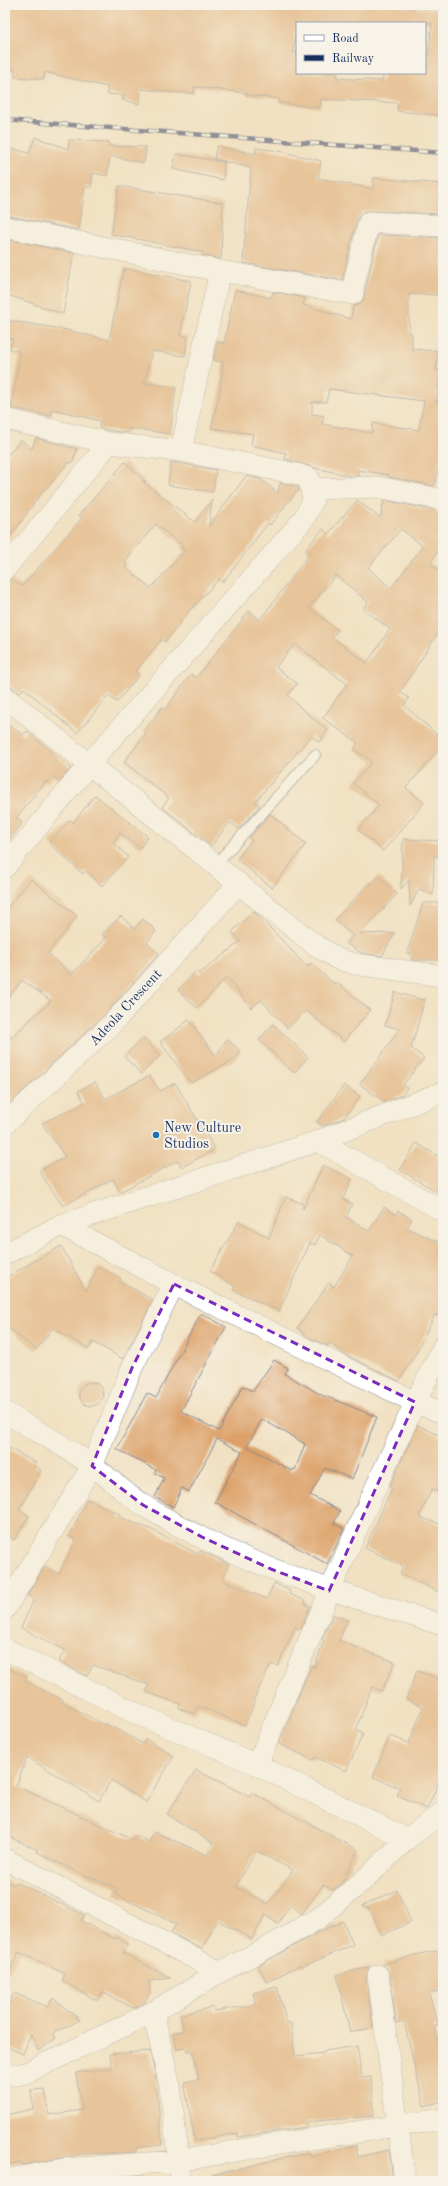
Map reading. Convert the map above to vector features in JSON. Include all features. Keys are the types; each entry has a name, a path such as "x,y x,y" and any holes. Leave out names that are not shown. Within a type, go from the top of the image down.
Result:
{"street":[{"path":"5,227 220,271 353,294 352,287 369,222 443,226"},
{"path":"181,451 220,271"},
{"path":"5,419 108,443 181,451 297,474 309,478 313,501 303,520 90,763 5,867"},
{"path":"5,569 108,443"},
{"path":"312,489 378,487 443,500"},
{"path":"5,697 90,763 315,945 338,959 354,964 443,976"},
{"name":"Adeola Crescent","path":"5,1124 112,1024 239,883"},
{"path":"5,1254 61,1225 318,1141 443,1092"},
{"path":"318,1141 443,1211"},
{"path":"61,1225 174,1284 415,1402 443,1413"},
{"path":"5,1609 92,1466 132,1368 174,1284"},
{"path":"257,1765 329,1591 415,1402 443,1347"},
{"path":"5,1412 92,1466 143,1505 202,1537 271,1569 329,1591 443,1625"},
{"path":"5,1649 133,1712 257,1765 407,1839"},
{"path":"5,2072 18,2075 28,2072 153,2012 220,1972 267,1948 319,1918 366,1878 407,1839 443,1812"},
{"path":"5,1859 220,1972"},
{"path":"378,1975 405,2181"},
{"path":"153,2012 170,2086 180,2171"},
{"path":"5,2180 63,2169 180,2171 264,2146 443,2119"}],"lane":[{"path":"216,864 315,755"}],"highlighted area":[{"path":"174,1284 415,1402 329,1591 271,1569 202,1537 143,1505 92,1466 132,1368"}],"building":[{"path":"5,5 401,5 401,7 443,10 443,116 397,111 398,103 321,99 320,108 279,103 279,99 246,95 247,93 195,87 194,93 141,89 139,104 122,100 123,95 107,94 107,87 45,72 44,79 15,77 15,70 5,69"},
{"path":"35,137 68,149 69,140 109,142 109,146 146,147 144,163 110,156 107,176 93,173 91,187 85,187 79,230 5,215 5,147 29,153"},
{"path":"217,146 255,154 256,148 279,151 321,161 318,178 373,189 374,178 443,184 443,214 364,211 357,219 342,280 243,263 251,168 214,159"},
{"path":"176,154 224,162 223,180 173,169"},
{"path":"119,186 223,203 221,259 203,255 203,252 111,234"},
{"path":"378,235 443,238 443,295 409,294 409,333 412,333 412,349 438,351 436,370 440,371 437,401 435,401 443,403 443,439 435,486 389,477 389,475 358,470 358,476 350,476 316,468 285,459 286,453 251,445 253,434 211,428 219,397 223,362 214,361 216,347 217,342 224,343 235,290 271,298 273,292 305,298 303,305 351,319 353,306 358,305 363,300","holes":["329,389 424,401 419,430 373,423 372,433 322,424 324,416 312,414 312,402 326,402"]},
{"path":"5,239 74,253 63,314 5,294"},
{"path":"124,268 191,281 180,335 188,337 185,356 152,351 144,383 176,387 170,434 129,428 128,433 114,431 99,428 100,421 53,409 51,416 11,408 20,352 10,349 13,339 5,338 5,320 62,329 109,340"},
{"path":"36,438 77,449 72,463 69,462 40,495 5,544 5,458 21,440 32,449"},
{"path":"125,462 146,482 142,481 195,522 212,500 209,526 246,476 260,479 278,493 280,483 298,487 299,491 297,491 270,525 268,523 223,582 219,579 190,610 165,642 162,639 135,672 139,675 117,702 108,696 77,733 24,688 19,693 12,687 5,685 5,588 11,579 22,586 82,518 79,515","holes":["156,524 183,546 181,548 185,551 151,588 125,567 127,564 124,562"]},
{"path":"171,462 216,470 213,492 168,485"},
{"path":"357,500 380,518 384,500 432,510 443,518 443,545 430,563 443,573 443,625 400,692 409,698 404,705 443,740 443,745 406,788 424,803 383,851 358,830 379,805 353,783 372,762 354,749 358,743 323,718 347,684 295,644 276,667 297,684 288,695 303,710 328,730 319,742 311,736 255,802 260,806 239,829 230,822 211,846 162,807 169,798 124,762 146,733 144,731 162,707 165,710 191,674 196,678 249,611 260,620 310,553 306,549 323,529 328,534","holes":["401,529 423,546 391,588 368,568","336,575 368,602 363,609 390,629 367,663 332,637 338,630 309,608"]},
{"path":"5,723 23,735 27,731 71,768 59,781 53,776 47,783 46,781 16,818 22,823 5,846"},
{"path":"95,795 148,837 140,848 120,833 113,842 128,857 102,886 86,871 83,874 49,843 70,820 73,823"},
{"path":"270,814 306,844 272,888 237,859 252,840 249,838"},
{"path":"403,839 440,841 439,856 434,856 433,895 419,889 410,906 409,880 401,889"},
{"path":"378,876 397,894 360,934 395,933 382,956 362,953 347,944 353,936 335,920 369,883 371,885"},
{"path":"31,879 77,916 48,953 71,975 106,938 102,934 121,916 134,929 143,919 156,931 147,942 159,954 103,1016 9,1104 5,1099 5,1043 51,1001 22,980 5,1002 5,911"},
{"path":"423,903 443,903 443,960 412,960 411,953 407,953"},
{"path":"254,911 307,967 311,963 334,984 336,982 370,1010 344,1041 306,1011 287,1028 261,1000 251,1008 227,977 197,1008 178,990 196,971 199,974 241,941 232,932"},
{"path":"395,992 422,1000 425,999 411,1048 424,1058 403,1085 407,1088 402,1095 384,1102 360,1084 400,1029 385,1025"},
{"path":"189,1020 216,1056 227,1039 241,1052 234,1060 191,1083 160,1042"},
{"path":"273,1024 308,1057 294,1073 259,1040"},
{"path":"143,1038 160,1056 141,1074 124,1056"},
{"name":"New Culture Studios","path":"149,1076 160,1091 175,1083 215,1149 182,1167 177,1161 120,1192 113,1179 63,1206 39,1171 65,1157 42,1123 85,1103 78,1091 95,1082 105,1099"},
{"path":"344,1085 360,1097 344,1118 323,1126 317,1122"},
{"path":"416,1143 443,1159 443,1195 400,1170"},
{"path":"323,1165 352,1179 343,1199 352,1204 346,1217 369,1231 384,1207 396,1215 398,1211 412,1219 407,1228 443,1244 443,1318 435,1314 415,1355 399,1381 344,1354 330,1343 328,1346 308,1337 297,1328 329,1283 334,1287 353,1256 320,1235 315,1245 310,1243 279,1311 233,1290 235,1286 210,1271 239,1221 269,1238 286,1197 303,1204 303,1209"},
{"path":"61,1246 86,1291 98,1267 121,1278 119,1281 153,1300 123,1359 93,1342 89,1349 53,1328 36,1350 5,1325 5,1278"},
{"path":"201,1313 226,1327 181,1411 219,1431 243,1386 253,1391 274,1360 288,1368 285,1374 325,1397 377,1417 352,1479 325,1468 310,1495 340,1511 334,1523 344,1529 327,1564 215,1502 242,1452 217,1439 189,1492 182,1488 173,1507 155,1497 164,1478 155,1473 156,1470 117,1449 147,1393 156,1398","holes":["262,1419 305,1444 295,1470 293,1469 292,1471 247,1446"]},
{"path":"91,1382 100,1385 103,1394 100,1403 91,1406 82,1403 79,1394 82,1385"},
{"path":"418,1425 443,1437 443,1493 432,1489 419,1517 443,1525 443,1594 400,1574 403,1566 365,1548 392,1488 389,1487"},
{"path":"5,1446 36,1463 34,1466 41,1470 19,1510 29,1516 14,1540 5,1535"},
{"path":"87,1499 120,1514 119,1517 152,1530 198,1554 200,1551 229,1564 222,1580 267,1599 274,1583 290,1591 289,1594 306,1601 305,1604 310,1606 300,1630 295,1627 278,1666 271,1664 253,1701 255,1702 245,1725 198,1706 194,1714 179,1708 180,1704 146,1692 149,1685 93,1665 87,1676 59,1661 65,1650 21,1628 34,1599 27,1595 45,1566 59,1574 76,1540 69,1537"},
{"path":"333,1615 347,1620 339,1641 395,1662 382,1691 372,1687 356,1730 363,1734 346,1771 315,1757 313,1760 279,1744 306,1677 312,1666 315,1667 324,1640 322,1639"},
{"path":"5,1667 27,1677 25,1681 63,1700 62,1702 104,1725 105,1723 143,1744 146,1739 174,1756 146,1802 111,1780 99,1801 27,1757 16,1786 133,1840 136,1835 148,1842 155,1832 207,1855 213,1843 167,1814 196,1770 250,1797 252,1793 358,1850 342,1883 333,1890 323,1885 302,1914 290,1905 278,1924 265,1915 252,1939 217,1920 202,1949 171,1933 176,1924 115,1894 117,1888 73,1870 37,1852 38,1850 5,1835","holes":["256,1851 293,1870 268,1904 236,1887"]},
{"path":"417,1671 443,1680 443,1773 427,1809 397,1796 400,1788 373,1777 390,1736 409,1743 423,1707 406,1699"},
{"path":"5,1880 14,1885 16,1882 84,1915 81,1921 115,1939 116,1937 128,1944 123,1953 170,1978 149,1981 150,1993 144,2003 133,2008 102,1992 98,2001 62,1981 65,1974 19,1952 5,1980"},
{"path":"397,1890 411,1922 382,1935 370,1910 362,1906"},
{"path":"343,1921 353,1945 301,1967 300,1965 267,1982 258,1966 319,1932"},
{"path":"443,1950 443,1990 429,1993 438,2025 434,2026 443,2063 443,2101 424,2106 404,2021 396,2023 390,1973 383,1964 419,1954"},
{"path":"369,1967 366,1977 373,2028 350,2033 337,1975"},
{"path":"277,1987 287,2023 291,2023 295,2056 324,2053 324,2051 357,2046 362,2078 371,2077 374,2116 306,2122 306,2127 238,2137 238,2133 195,2141 184,2082 199,2079 193,2051 188,2051 188,2048 177,2049 173,2032 184,2031 180,2015 213,2007 214,2011 256,2005 253,1993"},
{"path":"14,1993 48,2007 53,1998 80,2020 53,2033 56,2038 38,2051 31,2034 23,2054 5,2046 5,2001 10,2003"},
{"path":"150,2051 156,2079 162,2145 136,2148 136,2152 83,2154 22,2165 21,2162 5,2165 5,2115 33,2109 31,2090 45,2089 49,2115 82,2110 76,2073 112,2068 110,2054"},
{"path":"356,2145 358,2157 389,2150 393,2181 213,2181 212,2175 283,2158 310,2153 310,2156"},
{"path":"140,2176 141,2181 92,2181 91,2179"}],"railway":[{"path":"5,120 443,153"}],"place":[{"name":"New Culture Studios","path":"156,1135"}]}
